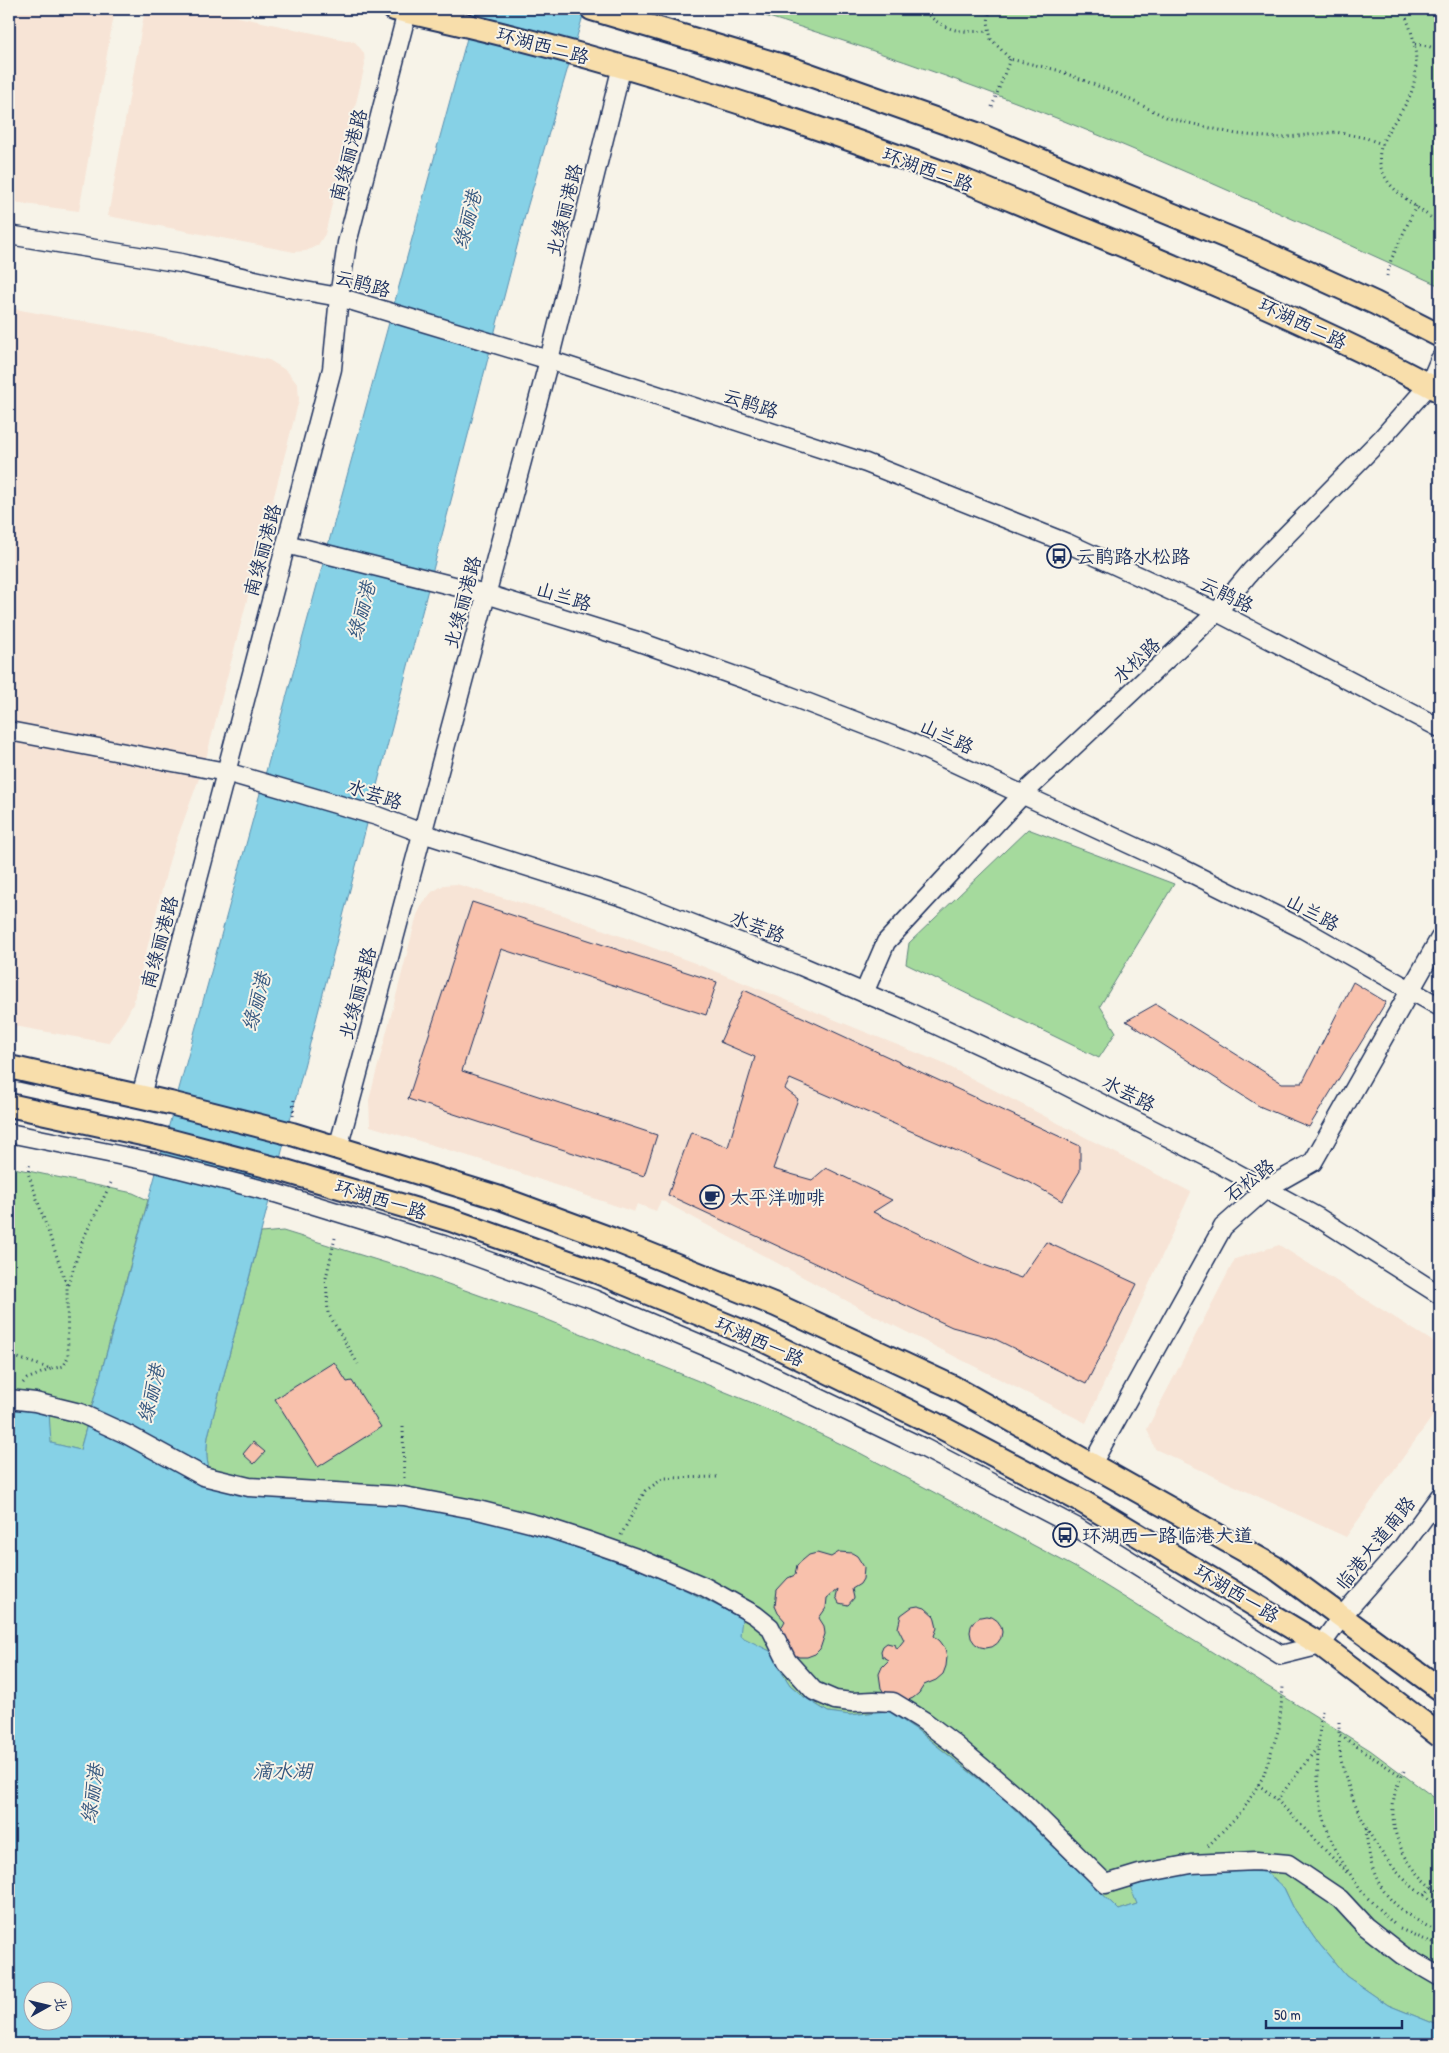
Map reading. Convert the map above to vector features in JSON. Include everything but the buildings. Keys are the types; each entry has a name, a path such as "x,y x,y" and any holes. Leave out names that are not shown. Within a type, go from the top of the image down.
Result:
{"main road":[{"path":"592,9 793,69 977,134 1263,252 1376,303 1440,336"},
{"name":"环湖西二路","path":"400,10 457,22 622,66 792,119 960,179 1266,306 1435,388"},
{"name":"环湖西一路","path":"9,1068 141,1096 292,1134 500,1198 614,1240 776,1305 953,1387 1274,1567 1440,1689"},
{"name":"环湖西一路","path":"9,1105 160,1138 282,1170 451,1220 588,1268 763,1340 935,1424 1083,1502 1321,1645 1440,1736"}],"street":[{"name":"南绿丽港路","path":"141,1096 332,369 339,297 347,244 400,10"},
{"name":"北绿丽港路","path":"338,1148 549,360 622,66"},
{"name":"云鹃路","path":"9,235 181,263 294,289 339,297 499,344 866,463 1067,542 1217,612 1440,728"},
{"name":"水松路","path":"864,993 886,942 1023,794 1217,612 1252,570 1382,438 1435,388 1440,359"},
{"name":"山兰路","path":"286,544 486,594 634,640 772,689 907,741 1181,868 1303,929 1440,1007"},
{"name":"水芸路","path":"9,731 226,772 378,816 422,833 626,898 801,966 1055,1080 1267,1188 1319,1218 1440,1295"},
{"name":"石松路","path":"1092,1464 1223,1227 1267,1188 1314,1162 1440,938"},
{"path":"9,1133 153,1162 275,1193 444,1244 593,1299 750,1365 924,1448 1076,1527 1281,1655 1321,1645"},
{"path":"9,1399 35,1402 80,1413 203,1476 249,1487 404,1496 478,1510 542,1526 614,1550 705,1586 756,1615 770,1627 787,1661 814,1691 835,1700 892,1702 924,1721 954,1743 1023,1802 1106,1884 1139,1874 1191,1864 1256,1861 1288,1864 1340,1899 1365,1926 1402,1955 1440,1977"},
{"name":"临港大道南路","path":"1321,1645 1342,1616 1401,1549 1440,1496"}],"path":[{"path":"921,9 938,24 962,32 989,31"},
{"path":"990,9 988,22 991,40 1010,59 1057,70 1116,93 1168,118 1236,134 1278,138 1336,132 1366,138 1382,144"},
{"path":"1402,9 1410,25 1415,44 1414,84 1405,107 1385,135 1379,151 1380,169 1388,183 1440,224"},
{"path":"1415,44 1428,46 1440,51"},
{"path":"992,107 1010,59"},
{"path":"1387,276 1391,260 1416,206"},
{"path":"9,1399 27,1379 64,1366 68,1357 67,1286 28,1173 30,1162"},
{"path":"67,1286 83,1239 112,1181"},
{"path":"334,1238 326,1278 328,1312 358,1364"},
{"path":"9,1355 51,1369"},
{"path":"403,1428 404,1496"},
{"path":"614,1550 644,1491 664,1478 720,1477"},
{"path":"1203,1852 1243,1810 1258,1784 1279,1728 1283,1687"},
{"path":"1322,1711 1317,1748 1317,1779 1321,1814 1338,1855 1362,1892 1399,1929 1440,1946"},
{"path":"1338,1722 1341,1758 1354,1800 1366,1826 1394,1870 1440,1906"},
{"path":"1340,1735 1401,1776"},
{"path":"1277,1800 1317,1748"},
{"path":"1404,1771 1395,1792 1392,1819 1398,1844 1406,1860 1440,1893"},
{"path":"1258,1784 1277,1800 1355,1882"},
{"path":"1366,1826 1368,1855 1376,1881 1398,1908 1440,1933"},
{"path":"1424,1895 1432,1887"}],"shaded area":[{"path":"9,9 115,9 79,211 9,202"},
{"path":"145,9 201,9 355,42 364,53 365,65 325,234 318,245 306,251 294,252 108,216"},
{"path":"9,308 121,328 269,360 287,371 298,385 299,400 205,762 170,858 133,1004 108,1043 9,1025"},
{"path":"456,884 563,915 692,962 942,1063 1191,1192 1086,1423 871,1314 661,1200 656,1211 637,1204 634,1212 488,1162 370,1126 369,1100 417,915 423,903 432,892 444,885"},
{"path":"1279,1245 1440,1346 1440,1406 1346,1537 1155,1449 1147,1429 1235,1259"}],"green space":[{"path":"743,9 1440,9 1440,286 1300,222 1064,121 985,90 905,62"},
{"path":"1028,829 1174,884 1100,1006 1116,1032 1099,1058 906,964 909,943"},
{"path":"9,1167 133,1193 148,1200 80,1450 50,1443 49,1412 9,1408"},
{"path":"283,1231 406,1269 543,1318 765,1408 860,1453 1080,1570 1370,1750 1440,1802 1440,2026 1388,2005 1346,1976 1315,1939 1293,1907 1284,1888 1131,1885 1137,1904 1119,1910 1006,1801 917,1730 888,1711 850,1715 828,1712 804,1697 790,1685 781,1671 774,1653 473,1518 402,1505 237,1495 228,1489 210,1471 207,1457 208,1436 261,1233"}],"water":[{"name":"滴水湖","path":"475,9 585,9 527,208 208,1436 207,1457 210,1471 220,1483 237,1495 402,1505 473,1518 543,1536 659,1577 742,1618 740,1636 774,1653 781,1671 790,1685 804,1697 828,1712 850,1715 888,1711 917,1730 1006,1801 1119,1910 1137,1904 1130,1886 1174,1876 1220,1870 1266,1872 1284,1888 1293,1907 1315,1939 1346,1976 1388,2005 1440,2026 1440,2044 9,2044 9,1408 49,1412 51,1443 80,1450"}],"place":[{"name":"云鹃路水松路","path":"1059,556"},
{"name":"太平洋咖啡","path":"712,1197"},
{"name":"环湖西一路临港大道","path":"1065,1535"}],"water label":[{"name":"绿丽港","path":"467,220"},
{"name":"绿丽港","path":"361,611"},
{"name":"绿丽港","path":"256,1002"},
{"name":"绿丽港","path":"151,1394"},
{"name":"绿丽港","path":"92,1794"}]}
